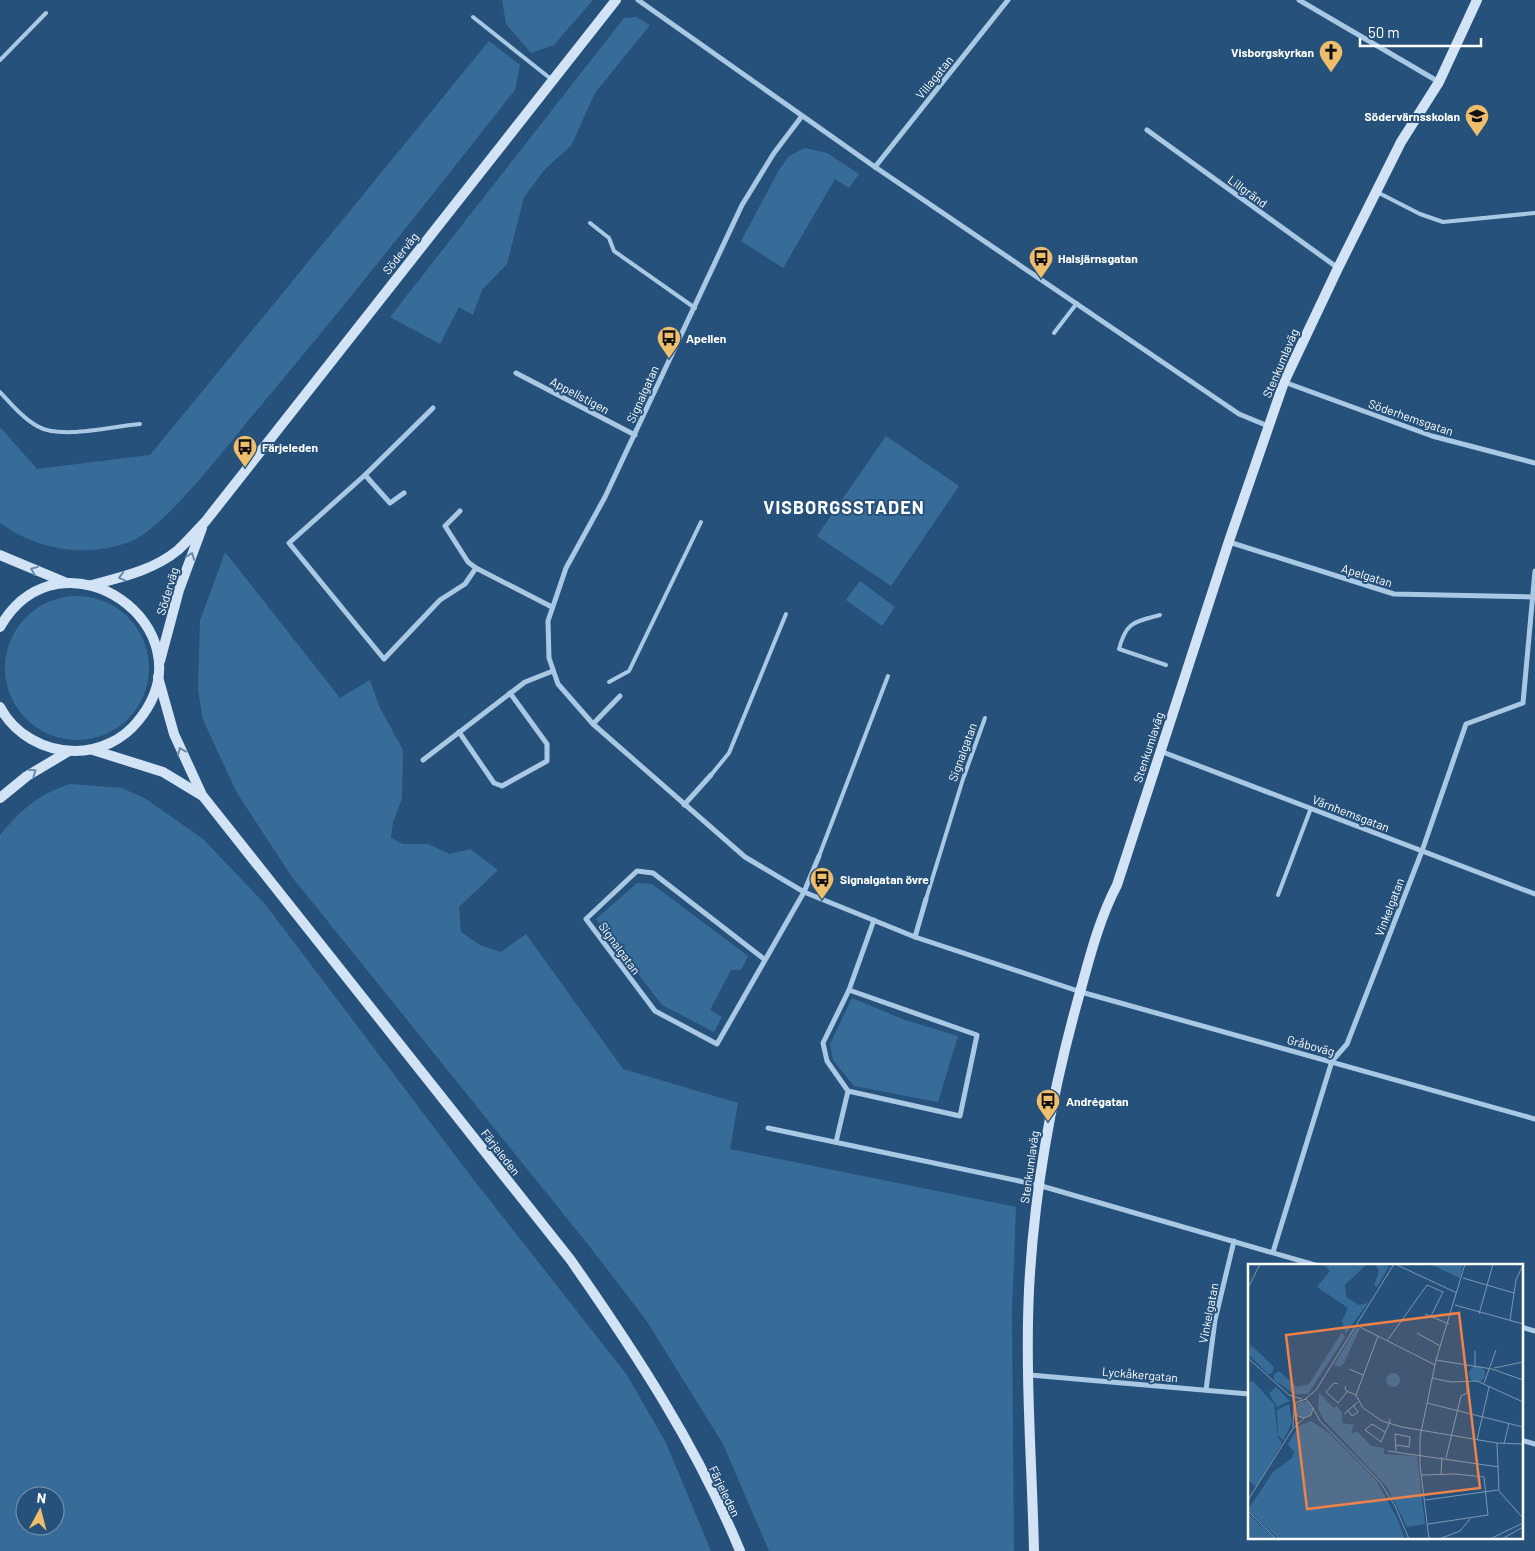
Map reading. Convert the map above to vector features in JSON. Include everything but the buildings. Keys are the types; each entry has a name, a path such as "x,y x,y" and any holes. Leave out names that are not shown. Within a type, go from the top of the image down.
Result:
{"main road":[{"name":"Söderväg","path":"92,585 133,574 163,560 178,550 205,522 616,0"},
{"name":"Stenkumlaväg","path":"1034,1551 1029,1290 1038,1185 1048,1122 1081,992 1109,900 1117,885 1229,542 1284,382 1401,142 1439,82 1477,0"},
{"name":"Söderväg","path":"90,750 115,740 136,724 148,707 179,590 205,522"},
{"path":"0,555 68,583"},
{"path":"0,627 16,606 32,594 49,586 68,583 92,585"},
{"name":"Färjeleden","path":"92,585 117,595 139,614 154,640 158,673 174,734 202,795 570,1259 625,1338 661,1396 692,1453 740,1551"},
{"path":"0,707 13,725 27,737 42,745 69,751 90,750"},
{"name":"Färjeleden","path":"90,750 163,772 202,795"},
{"path":"0,798 27,776 69,751"}],"street":[{"path":"638,0 875,167 1239,414 1268,426"},
{"name":"Villagatan","path":"875,167 1008,0"},
{"path":"1299,0 1439,82"},
{"name":"Signalgatan","path":"802,116 774,153 742,205 635,435 566,568 552,606 547,640 548,658 558,684 594,724 745,857 804,892 915,937 1081,992"},
{"name":"Lillgränd","path":"1147,130 1338,268"},
{"name":"Appellstigen","path":"516,373 635,435"},
{"name":"Söderhemsgatan","path":"1284,382 1432,436 1535,463"},
{"path":"433,408 365,475 289,543 384,659 440,600 465,584 476,568"},
{"path":"365,475 390,503 404,493"},
{"path":"460,511 445,526 468,562 476,568 552,606"},
{"name":"Apelgatan","path":"1229,542 1394,594 1534,597"},
{"path":"1534,597 1535,571"},
{"name":"Vinkelgatan","path":"1273,1252 1332,1061 1347,1044 1422,851 1466,724 1523,704 1534,597"},
{"path":"423,760 524,682 553,671"},
{"path":"460,732 494,783 502,786 547,761 547,744 510,693"},
{"path":"594,724 620,696"},
{"name":"Värnhemsgatan","path":"1160,751 1535,894"},
{"path":"684,805 711,775"},
{"name":"Signalgatan","path":"764,959 653,873 637,872 586,919 654,1012 717,1044 804,892 819,856"},
{"name":"Signalgatan","path":"915,937 926,899"},
{"path":"849,990 978,1035 960,1116 848,1091 827,1062 823,1043 849,990 874,920"},
{"name":"Gråboväg","path":"1081,992 1535,1119"},
{"path":"836,1142 848,1091"},
{"path":"768,1128 1038,1185 1311,1264"},
{"name":"Vinkelgatan","path":"1206,1390 1215,1320 1234,1241"},
{"path":"1522,1327 1535,1331"},
{"name":"Lyckåkergatan","path":"1030,1375 1248,1394"},
{"path":"1522,1440 1535,1444"}],"lane":[{"path":"0,60 46,14"},
{"path":"473,17 552,80"},
{"path":"1377,192 1420,214 1443,222 1535,213"},
{"path":"590,223 609,238 614,251 695,308"},
{"path":"1054,333 1077,303"},
{"path":"0,392 23,416 38,427 56,433 140,424"},
{"path":"609,682 628,671 701,522"},
{"path":"711,775 728,753 786,614"},
{"path":"1160,615 1137,621 1128,627 1119,649 1166,665"},
{"name":"Signalgatan","path":"819,856 888,676"},
{"name":"Signalgatan","path":"926,899 963,779 985,718"},
{"path":"1278,894 1311,808"}],"shaded area":[{"path":"502,0 593,0 554,45 531,53 506,24"},
{"path":"636,17 650,25 595,93 571,146 546,168 524,197 507,264 482,290 473,315 459,307 440,344 390,317 624,18"},
{"path":"489,41 520,65 515,90 315,340 208,470 175,507 143,535 129,542 96,550 62,549 46,545 30,540 0,523 0,427 37,469 150,455"},
{"path":"805,148 827,153 859,174 849,188 835,179 783,268 741,241 779,170 789,156"},
{"path":"886,436 959,486 891,586 817,536"},
{"path":"225,552 340,698 370,680 379,706 403,750 402,798 393,822 391,838 403,844 428,844 450,854 470,849 498,870 459,907 461,932 480,945 501,952 526,934 623,1069 738,1103 730,1149 1016,1207 1012,1311 1014,1551 769,1551 723,1444 646,1320 590,1247 292,877 237,793 203,720 198,689 200,621"},
{"path":"860,581 895,607 882,626 846,600"},
{"path":"77,596 105,601 128,617 144,640 149,668 144,696 128,719 105,735 77,740 49,735 26,719 10,696 5,668 10,640 26,617 49,601"},
{"path":"70,784 122,788 146,799 203,839 265,904 470,1175 627,1375 666,1443 711,1551 0,1551 0,835 23,810 48,793"},
{"path":"637,883 652,884 748,956 741,970 731,970 710,1010 722,1017 714,1032 662,1005 596,919"},
{"path":"852,998 905,1020 958,1036 938,1102 854,1086 833,1060 830,1044"}],"place":[{"name":"Visborgskyrkan","path":"1331,73"},
{"name":"Södervärnsskolan","path":"1477,137"},
{"name":"Halsjärnsgatan","path":"1041,279"},
{"name":"Apellen","path":"669,359"},
{"name":"Färjeleden","path":"245,468"},
{"name":"Signalgatan övre","path":"822,900"},
{"name":"Andrégatan","path":"1048,1122"}],"district":[{"name":"VISBORGSSTADEN","path":"844,507"}]}
